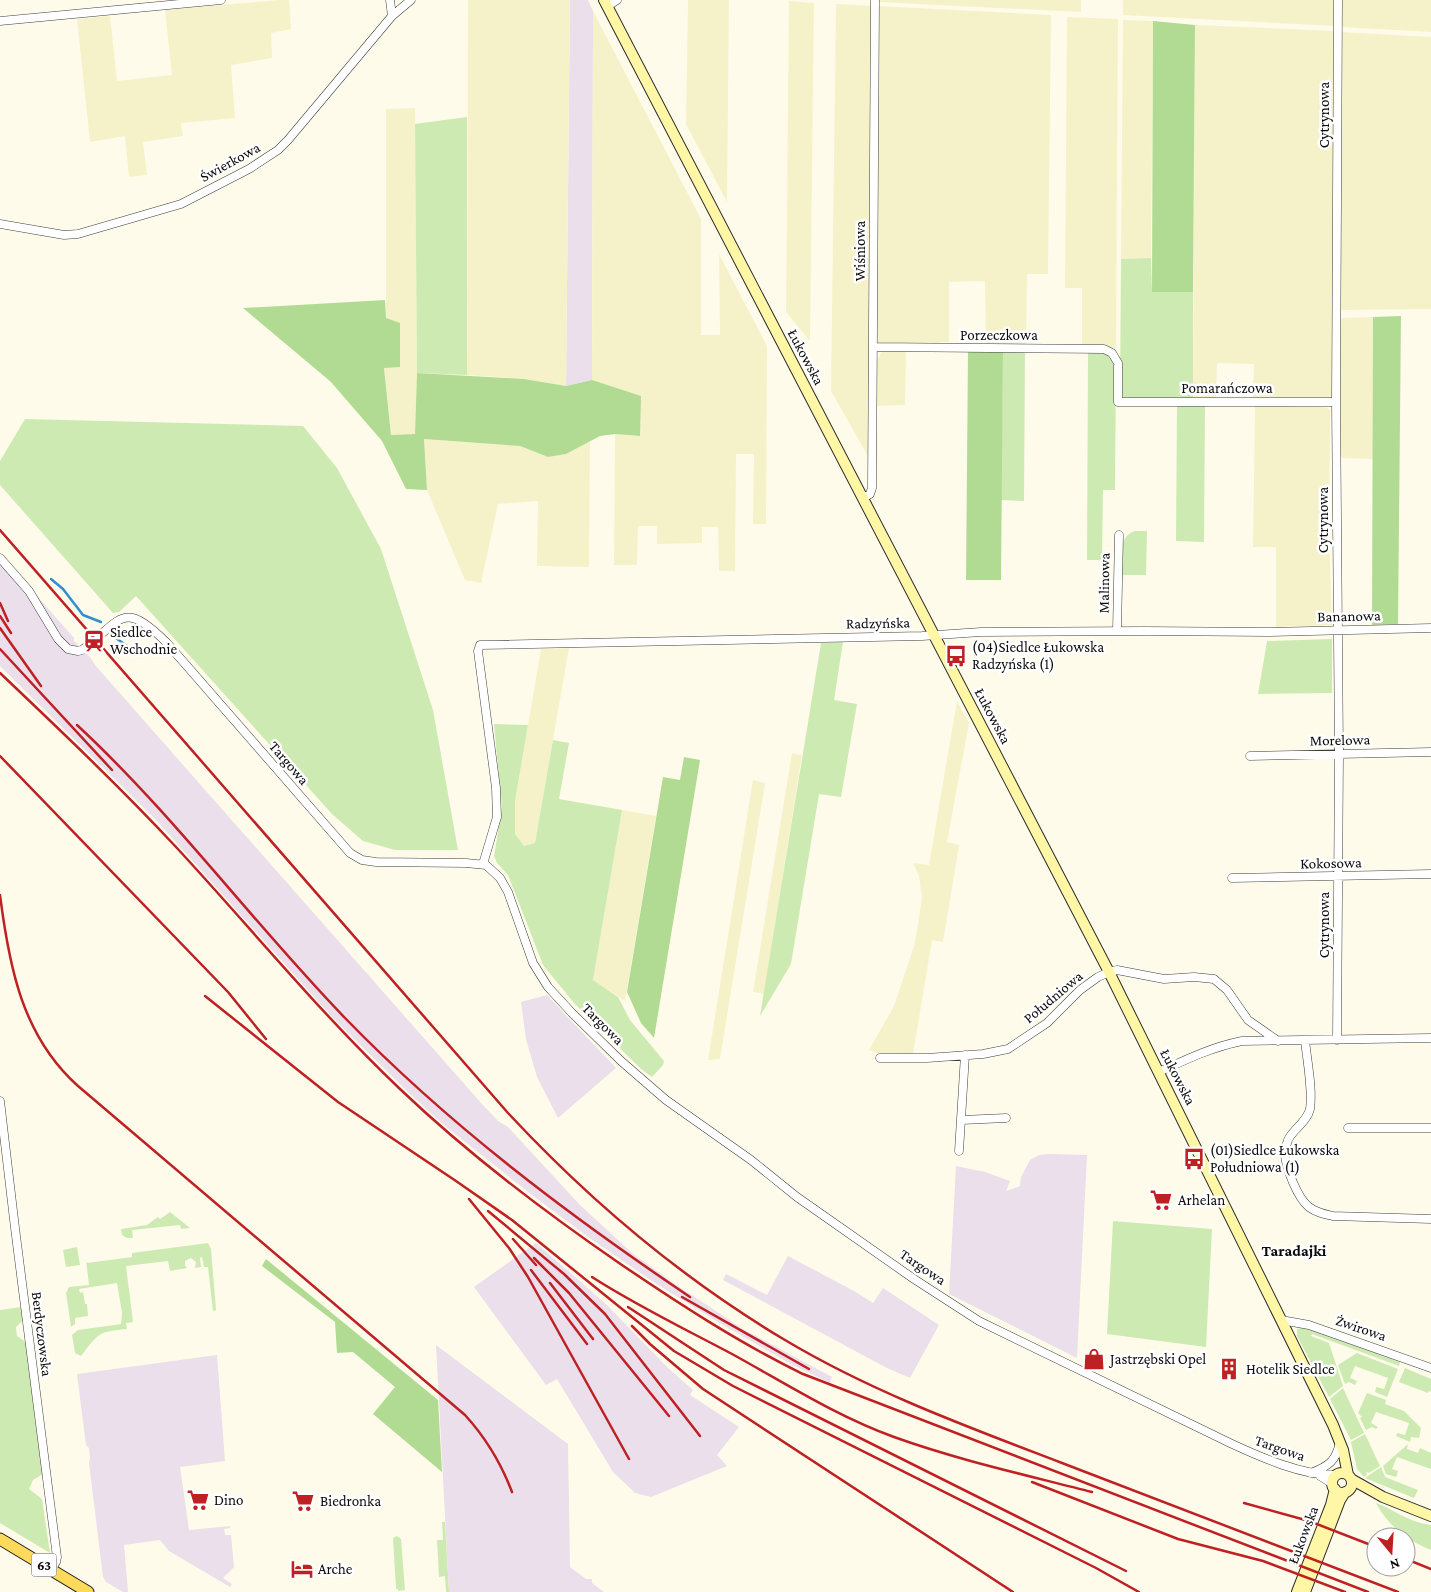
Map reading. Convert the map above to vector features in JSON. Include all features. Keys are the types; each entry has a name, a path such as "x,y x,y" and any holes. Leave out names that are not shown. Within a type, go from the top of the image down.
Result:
{"main road":[{"name":"Łukowska","path":"606,3 1109,972 1340,1441 1344,1452 1340,1500 1305,1592"},
{"name":"Łukowska","path":"1297,1592 1342,1482"},
{"path":"1342,1482 1431,1516"},
{"name":"63","path":"0,1539 88,1592"}],"street":[{"path":"0,20 221,0"},
{"path":"390,0 392,16"},
{"name":"Świerkowa","path":"0,224 64,235 78,234 172,207 249,169 278,150 288,140 392,16 412,0"},
{"path":"606,3 617,0"},
{"name":"Wiśniowa","path":"863,498 870,494 872,488 875,0"},
{"name":"Cytrynowa","path":"1337,1040 1339,754 1336,402 1338,0"},
{"name":"Porzeczkowa","path":"873,347 1104,350 1112,353 1118,363 1118,402"},
{"name":"Pomarańczowa","path":"1118,402 1336,402"},
{"name":"Malinowa","path":"1117,631 1119,535"},
{"name":"Targowa","path":"0,558 29,591 58,639 68,649 82,650 114,622 125,618 136,618 152,628 350,853 362,860 376,862 466,862 483,864 494,871 508,892 516,920 537,970 548,987 572,1013 651,1088 751,1160 797,1197 914,1279 979,1320 1230,1443 1263,1458 1342,1482"},
{"name":"Bananowa","path":"1268,632 1431,628"},
{"name":"Radzyńska","path":"483,864 497,817 496,788 478,651 480,645 934,636 981,632 1268,632"},
{"name":"Morelowa","path":"1250,756 1431,752"},
{"name":"Kokosowa","path":"1232,878 1431,874"},
{"path":"1109,972 1125,971 1164,978 1194,977 1214,979 1227,990 1248,1020 1278,1041"},
{"name":"Południowa","path":"880,1058 965,1056 994,1053 1014,1045 1047,1023 1080,990 1098,977 1109,972"},
{"path":"1159,1072 1212,1048 1242,1041 1431,1038"},
{"path":"1305,1040 1310,1111 1303,1123 1289,1138 1285,1150 1286,1161 1298,1194 1307,1205 1318,1213 1431,1219"},
{"path":"959,1151 965,1056"},
{"name":"Berdyczowska","path":"0,1101 14,1228 57,1557 51,1570"},
{"path":"962,1120 1006,1118"},
{"path":"1348,1128 1431,1128"},
{"name":"Żwirowa","path":"1281,1320 1308,1324 1431,1368"},
{"path":"1315,1474 1333,1461 1340,1441"}],"shaded area":[{"path":"289,0 291,29 271,33 272,58 231,65 235,118 181,123 183,136 143,142 147,175 129,177 125,136 90,142 77,19 110,16 117,81 172,75 165,10"},
{"path":"468,0 570,0 566,386 524,379 467,375"},
{"path":"570,0 588,0 593,11 592,380 566,386"},
{"path":"688,0 729,0 727,202 686,124"},
{"path":"878,0 1081,0 1081,12 878,2"},
{"path":"1123,0 1335,0 1335,26 1123,15"},
{"path":"1342,0 1431,0 1431,32 1341,27"},
{"path":"789,1 814,3 810,341 786,312"},
{"path":"836,4 873,6 868,456 831,391"},
{"path":"878,6 1051,15 1048,274 1027,274 1026,346 986,346 985,281 949,282 949,342 940,342 939,345 876,345"},
{"path":"593,11 701,219 701,335 720,335 719,254 767,346 766,524 753,524 754,454 736,454 735,571 719,571 718,527 702,527 702,543 657,544 657,526 638,526 637,565 614,565 615,434 640,436 592,380"},
{"path":"1067,17 1118,19 1116,348 1082,348 1082,288 1065,288"},
{"path":"1123,20 1153,21 1151,258 1121,259"},
{"path":"1195,25 1334,31 1333,398 1253,399 1254,364 1217,363 1216,399 1193,400"},
{"path":"1341,32 1431,37 1431,309 1341,310"},
{"path":"415,108 417,373 415,434 391,435 384,367 400,367 386,318 386,109"},
{"path":"1373,317 1373,459 1340,458 1340,318"},
{"path":"888,349 906,350 905,405 875,406 875,364 881,353"},
{"path":"1255,405 1321,407 1330,410 1329,530 1332,625 1276,627 1276,547 1253,547"},
{"path":"424,439 520,446 548,457 566,454 590,441 589,567 537,566 538,501 498,504 481,583 465,580 427,490"},
{"path":"0,554 74,638 74,641 90,657 95,665 482,1104 498,1121 508,1127 579,1204 632,1253 675,1284 743,1329 832,1377 830,1383 789,1363 723,1325 655,1283 591,1239 445,1126 332,1017 156,820 0,666"},
{"path":"569,648 535,843 524,846 515,834 515,801 541,649"},
{"path":"957,701 969,723 947,842 959,845 943,942 932,940 913,1054 878,1053 869,1050 894,1006 915,943 922,898 919,876 913,863 929,865"},
{"path":"792,753 802,755 764,994 753,992"},
{"path":"753,780 765,783 720,1059 708,1060"},
{"path":"622,810 656,816 625,1001 593,980"},
{"path":"547,995 616,1068 558,1118 537,1077 526,1039 521,1002"},
{"path":"1039,1155 1087,1155 1077,1358 949,1294 956,1166 985,1172 1010,1181 1006,1191 1020,1186 1021,1177 1030,1160"},
{"path":"536,1243 606,1304 667,1367 693,1390 690,1395 739,1427 717,1455 727,1466 651,1497 635,1493 613,1472 557,1379 546,1385 474,1287"},
{"path":"788,1256 873,1303 883,1288 939,1325 910,1378 887,1368 723,1280 726,1274 767,1295"},
{"path":"436,1345 568,1444 570,1567 586,1579 592,1579 592,1583 604,1592 449,1592"},
{"path":"217,1355 225,1461 180,1467 189,1530 230,1526 230,1528 224,1529 225,1535 231,1535 234,1567 223,1578 232,1584 230,1587 169,1551 160,1540 124,1545 128,1592 123,1592 106,1582 103,1577 89,1463 89,1448 86,1445 77,1374"}],"green space":[{"path":"1153,21 1195,25 1193,292 1152,292"},
{"path":"467,117 467,375 417,373 415,124"},
{"path":"1151,258 1152,292 1193,292 1193,400 1128,400 1120,393 1121,259"},
{"path":"385,300 386,318 400,323 400,367 384,368 391,435 415,434 417,373 524,379 566,386 592,380 641,396 640,436 615,434 600,436 566,454 548,457 520,446 424,439 427,490 406,489 382,441 331,382 243,308"},
{"path":"1401,316 1398,624 1372,625 1373,317"},
{"path":"968,351 1003,351 1001,580 966,580"},
{"path":"1003,351 1025,351 1024,501 1001,500"},
{"path":"1088,353 1106,353 1111,355 1116,364 1115,490 1103,490 1102,560 1087,560"},
{"path":"1177,405 1205,405 1204,542 1176,541"},
{"path":"25,419 303,426 337,468 381,549 433,710 458,850 395,850 363,841 332,814 136,596 119,612 113,613 0,485 0,461"},
{"path":"1135,531 1147,531 1146,575 1119,575 1123,543 1129,534"},
{"path":"1332,639 1332,693 1258,694 1267,641"},
{"path":"843,642 834,700 857,704 841,797 819,794 791,964 760,1016 821,643"},
{"path":"494,724 528,725 515,801 515,834 524,846 535,843 553,740 569,743 559,799 622,810 593,980 618,997 630,1020 664,1061 663,1065 652,1077 641,1069 574,1003 543,965 508,875 497,863 494,856 502,808"},
{"path":"684,757 700,760 654,1038 641,1023 627,992 663,777 680,780"},
{"path":"170,1212 190,1228 181,1229 180,1225 132,1230 133,1238 127,1238 122,1235 121,1229 147,1225 158,1217 160,1219"},
{"path":"1113,1221 1212,1229 1206,1347 1107,1334"},
{"path":"208,1243 211,1249 216,1310 213,1311 208,1267 204,1267 202,1257 200,1258 201,1267 195,1268 196,1262 191,1258 185,1261 187,1268 170,1271 168,1261 126,1266 133,1322 126,1323 127,1329 110,1331 100,1335 81,1356 75,1353 72,1335 78,1330 121,1324 122,1313 117,1283 79,1289 80,1293 83,1292 85,1304 87,1304 88,1316 75,1318 75,1324 71,1327 66,1293 69,1287 89,1285 86,1260 87,1263 132,1257 132,1253"},
{"path":"77,1247 80,1265 66,1267 63,1250"},
{"path":"266,1259 438,1400 442,1472 373,1414 395,1387 353,1352 337,1353 335,1322 262,1266"},
{"path":"21,1307 23,1320 16,1327 17,1336 26,1342 43,1474 33,1480 29,1489 42,1499 50,1553 0,1523 0,1310"},
{"path":"1301,1326 1400,1362 1399,1366 1312,1334 1311,1336 1329,1343 1343,1386 1329,1397 1297,1336 1297,1329 1301,1328"},
{"path":"1357,1353 1398,1369 1387,1397 1375,1392 1376,1387 1384,1389 1388,1378 1355,1366 1350,1378 1357,1381 1355,1385 1349,1382 1345,1384 1338,1365"},
{"path":"1405,1368 1431,1379 1431,1392 1429,1391 1428,1393 1399,1382"},
{"path":"1343,1388 1364,1433 1351,1440 1330,1399"},
{"path":"1367,1393 1386,1400 1385,1404 1404,1411 1421,1428 1419,1438 1411,1437 1410,1442 1396,1436 1397,1433 1405,1435 1409,1423 1376,1412 1371,1423 1378,1427 1366,1430 1360,1418 1362,1417 1358,1413"},
{"path":"1365,1434 1380,1466 1366,1473 1367,1475 1364,1477 1357,1469 1351,1442"},
{"path":"1408,1444 1407,1449 1418,1453 1420,1448 1431,1453 1431,1469 1397,1457 1392,1469 1398,1471 1396,1477 1386,1474 1383,1466"},
{"path":"1381,1467 1385,1477 1418,1490 1414,1498 1365,1478"},
{"path":"1376,1503 1410,1519 1431,1525 1431,1550 1416,1543 1416,1527 1394,1527"},
{"path":"442,1522 445,1522 449,1592 446,1592 445,1576 439,1577 437,1540 443,1540"},
{"path":"397,1536 401,1539 405,1590 398,1591 396,1589 393,1538"}],"waterway":[{"path":"51,579 63,589 83,615 101,622"},
{"path":"113,636 130,648"}],"railway":[{"path":"0,530 508,1113 571,1177 673,1264 709,1291 785,1340 818,1359 886,1392 991,1436 1398,1592"},
{"path":"0,603 8,621"},
{"path":"0,616 11,633"},
{"path":"0,628 41,686"},
{"path":"0,649 112,770"},
{"path":"0,673 90,759 155,825 342,1031 425,1113 506,1180 590,1243 641,1278 732,1336 803,1374 1368,1592"},
{"path":"77,725 147,795 311,982 345,1018 425,1095 554,1200 690,1297"},
{"path":"0,756 228,992 266,1039"},
{"path":"0,895 8,948 21,998 43,1045 59,1066 78,1086 465,1415 492,1451 512,1492"},
{"path":"205,996 338,1102 512,1220 674,1351 733,1386 1096,1568 1139,1592"},
{"path":"469,1199 509,1248 528,1277 629,1459"},
{"path":"488,1211 564,1274 605,1314 700,1436"},
{"path":"513,1239 536,1265"},
{"path":"534,1258 569,1293 669,1416"},
{"path":"531,1270 587,1344"},
{"path":"592,1277 644,1308 811,1398 873,1429 943,1453 1092,1492"},
{"path":"550,1283 593,1339"},
{"path":"682,1297 809,1369"},
{"path":"628,1307 724,1370 1126,1571"},
{"path":"632,1326 650,1344 703,1389 1013,1592"},
{"path":"1032,1482 1178,1539 1263,1561 1345,1592"},
{"path":"1244,1503 1309,1521 1366,1543"},
{"path":"1416,1563 1431,1569"}],"place":[{"name":"Siedlce Wschodnie","path":"94,641"},
{"name":"(04)Siedlce Łukowska Radzyńska (1)","path":"956,656"},
{"name":"(01)Siedlce Łukowska Południowa (1)","path":"1194,1159"},
{"name":"Arhelan","path":"1161,1200"},
{"name":"Jastrzębski Opel","path":"1094,1359"},
{"name":"Hotelik Siedlce","path":"1229,1369"},
{"name":"Dino","path":"198,1500"},
{"name":"Biedronka","path":"303,1501"},
{"name":"Arche","path":"302,1569"}],"district":[{"name":"Taradajki","path":"1294,1250"}]}
